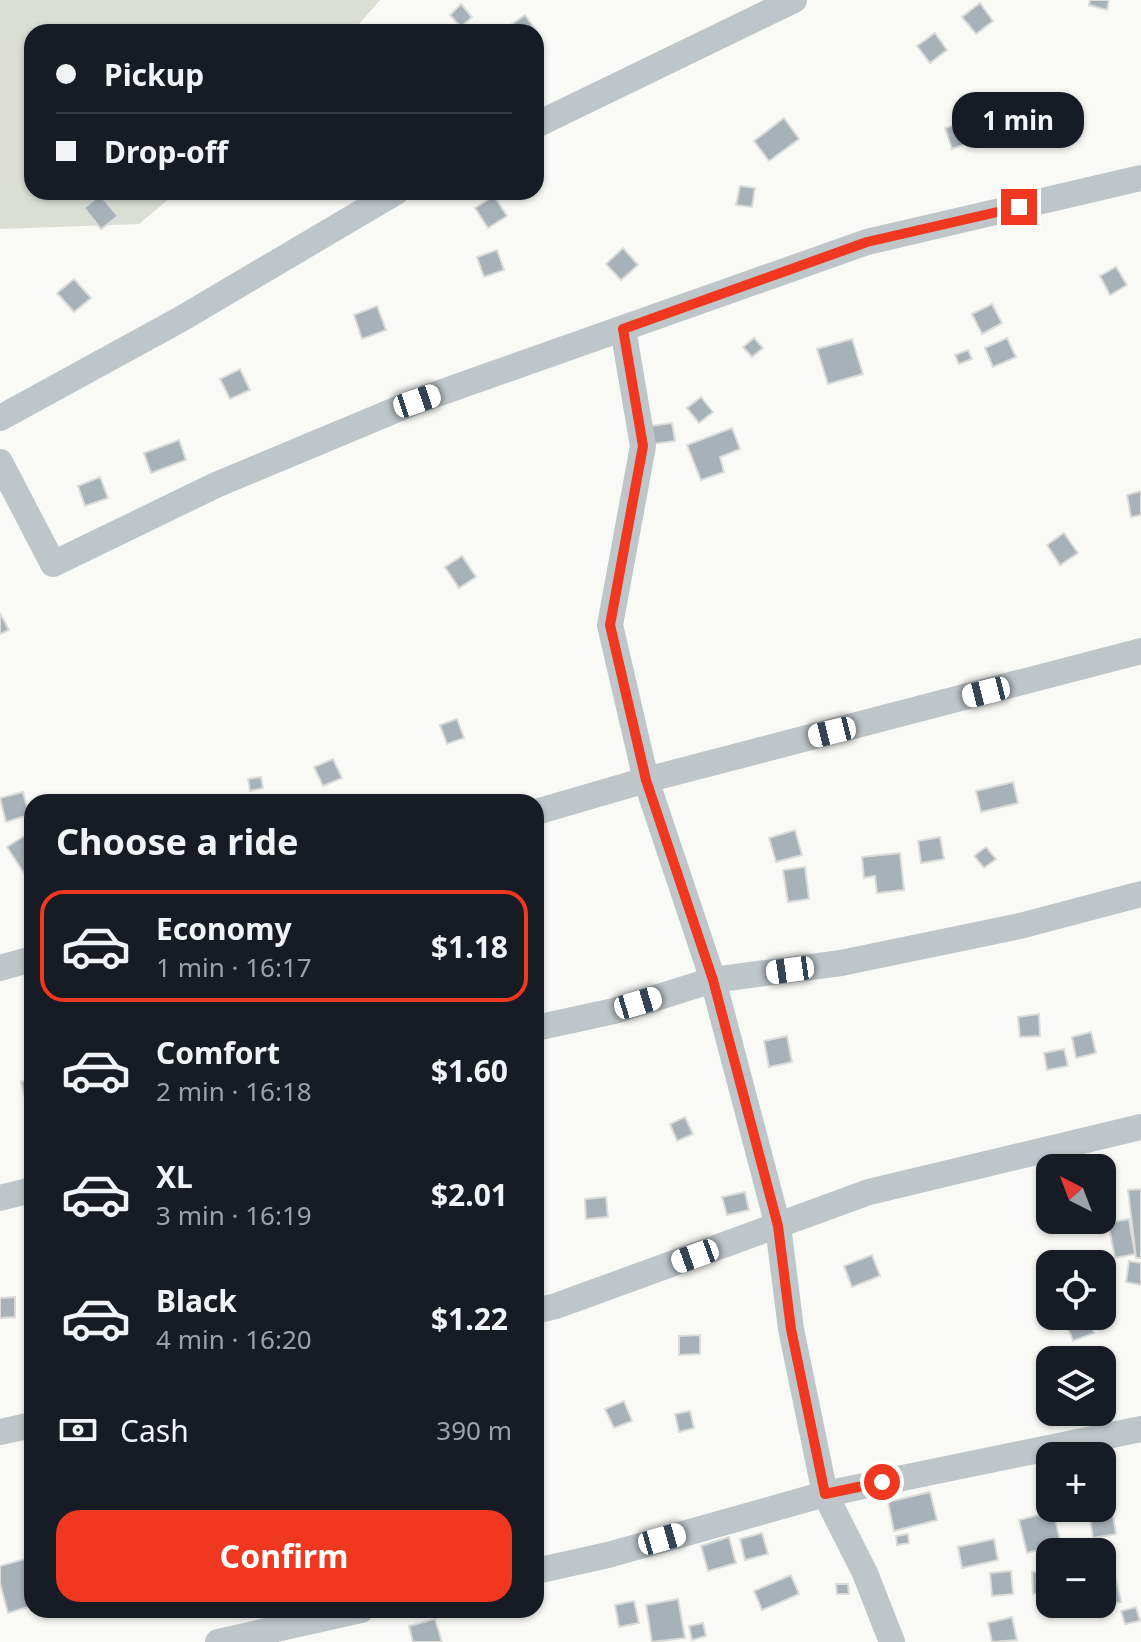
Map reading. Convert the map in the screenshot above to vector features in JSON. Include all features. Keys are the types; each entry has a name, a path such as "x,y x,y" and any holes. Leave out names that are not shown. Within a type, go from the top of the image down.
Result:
{"street":[{"path":"544,121 794,0"},
{"path":"0,462 53,564 216,485 402,407 867,242 1141,178"},
{"path":"0,418 181,319 382,200"},
{"path":"623,329 643,446 610,625 646,780 713,980 778,1226 791,1329 825,1494 865,1573 892,1642"},
{"path":"544,810 646,780 1141,651"},
{"path":"544,1026 614,1011 713,980 841,963 1020,926 1141,894"},
{"path":"0,968 24,961"},
{"path":"544,1309 869,1192 1141,1127"},
{"path":"0,1198 24,1192"},
{"path":"0,1432 24,1427"},
{"path":"544,1569 608,1555 825,1494 1141,1429"},
{"path":"218,1642 325,1618"}],"shaded area":[{"path":"0,0 380,0 359,24 24,24 24,200 168,200 139,224 0,229"}],"building":[{"path":"1090,0 1109,0 1107,10 1089,5"},
{"path":"980,3 993,21 976,34 962,17"},
{"path":"461,4 472,17 464,24 458,24 450,15"},
{"path":"525,15 531,24 512,24"},
{"path":"935,33 947,50 930,63 917,46"},
{"path":"784,118 799,139 769,161 754,141"},
{"path":"965,121 972,142 952,149 945,128"},
{"path":"740,186 755,188 752,207 736,205"},
{"path":"94,200 104,200 118,216 101,229 84,208"},
{"path":"488,200 497,200 507,216 488,228 475,208"},
{"path":"623,248 638,265 621,280 606,264"},
{"path":"497,250 504,270 484,277 477,257"},
{"path":"1116,267 1127,285 1110,295 1100,276"},
{"path":"74,279 91,298 74,312 57,293"},
{"path":"992,304 1002,323 982,334 972,314"},
{"path":"377,306 386,330 362,339 354,315"},
{"path":"754,338 763,348 752,357 743,347"},
{"path":"1007,338 1016,357 993,367 985,348"},
{"path":"852,339 863,374 828,384 817,349"},
{"path":"968,350 972,359 959,364 955,355"},
{"path":"240,369 250,390 230,399 220,379"},
{"path":"701,397 713,412 699,423 687,408"},
{"path":"672,423 675,441 652,444 650,426"},
{"path":"732,428 740,449 720,457 724,472 701,480 687,445"},
{"path":"179,440 186,460 151,473 144,453"},
{"path":"100,477 108,498 85,506 78,486"},
{"path":"1141,491 1141,515 1131,517 1127,495"},
{"path":"1064,533 1078,553 1060,565 1047,545"},
{"path":"462,556 476,577 459,588 445,567"},
{"path":"0,613 9,630 0,634"},
{"path":"457,719 464,738 447,744 440,725"},
{"path":"333,759 342,778 323,786 314,767"},
{"path":"261,777 263,788 250,791 248,779"},
{"path":"1013,782 1018,803 981,812 976,791"},
{"path":"23,792 24,817 6,822 0,798"},
{"path":"795,830 802,855 776,862 769,838"},
{"path":"24,836 24,873 7,847"},
{"path":"940,837 944,859 921,863 918,841"},
{"path":"986,847 996,859 984,868 974,856"},
{"path":"900,853 904,890 877,893 875,876 864,878 862,857"},
{"path":"805,867 809,899 788,902 783,870"},
{"path":"1039,1014 1040,1036 1020,1037 1018,1017"},
{"path":"1091,1032 1096,1053 1076,1058 1072,1037"},
{"path":"787,1036 792,1062 769,1067 764,1041"},
{"path":"1064,1049 1068,1066 1047,1070 1044,1053"},
{"path":"685,1117 693,1134 677,1141 670,1124"},
{"path":"1141,1189 1141,1258 1136,1258 1128,1190"},
{"path":"745,1192 749,1210 727,1215 722,1197"},
{"path":"606,1197 608,1217 586,1219 585,1199"},
{"path":"1129,1219 1135,1254 1116,1258 1110,1234 1116,1234 1116,1221"},
{"path":"872,1255 880,1276 852,1287 844,1266"},
{"path":"1129,1261 1141,1263 1141,1285 1126,1282"},
{"path":"15,1297 15,1317 0,1318 0,1298"},
{"path":"1069,1330 1093,1330 1094,1333 1073,1341"},
{"path":"700,1335 700,1354 679,1355 679,1336"},
{"path":"624,1401 632,1421 614,1428 605,1409"},
{"path":"690,1411 694,1428 679,1432 675,1414"},
{"path":"930,1492 937,1520 894,1531 888,1502"},
{"path":"1036,1516 1036,1522 1056,1522 1060,1538 1036,1538 1036,1551 1027,1553 1019,1520"},
{"path":"1091,1522 1114,1522 1116,1534 1093,1538"},
{"path":"762,1533 768,1554 745,1560 740,1539"},
{"path":"908,1534 909,1543 897,1545 896,1536"},
{"path":"729,1537 736,1563 708,1571 701,1546"},
{"path":"994,1539 998,1560 962,1568 958,1547"},
{"path":"24,1559 24,1608 8,1613 0,1583 0,1566"},
{"path":"1011,1571 1013,1594 992,1596 990,1573"},
{"path":"1032,1572 1036,1572 1036,1594 1033,1594"},
{"path":"791,1575 799,1594 762,1610 754,1591"},
{"path":"1116,1580 1121,1602 1116,1603"},
{"path":"836,1584 848,1584 849,1594 837,1594"},
{"path":"678,1599 685,1638 652,1642 646,1605"},
{"path":"634,1601 639,1623 619,1627 615,1605"},
{"path":"1136,1607 1140,1621 1125,1624 1121,1611"},
{"path":"1012,1617 1017,1640 992,1642 988,1623"},
{"path":"435,1619 442,1642 413,1642 409,1626"},
{"path":"703,1623 706,1636 692,1640 689,1626"}],"route":[{"path":"882,1482 825,1494 791,1329 778,1226 713,980 646,780 610,625 643,446 623,329 867,242 1019,207"}]}
